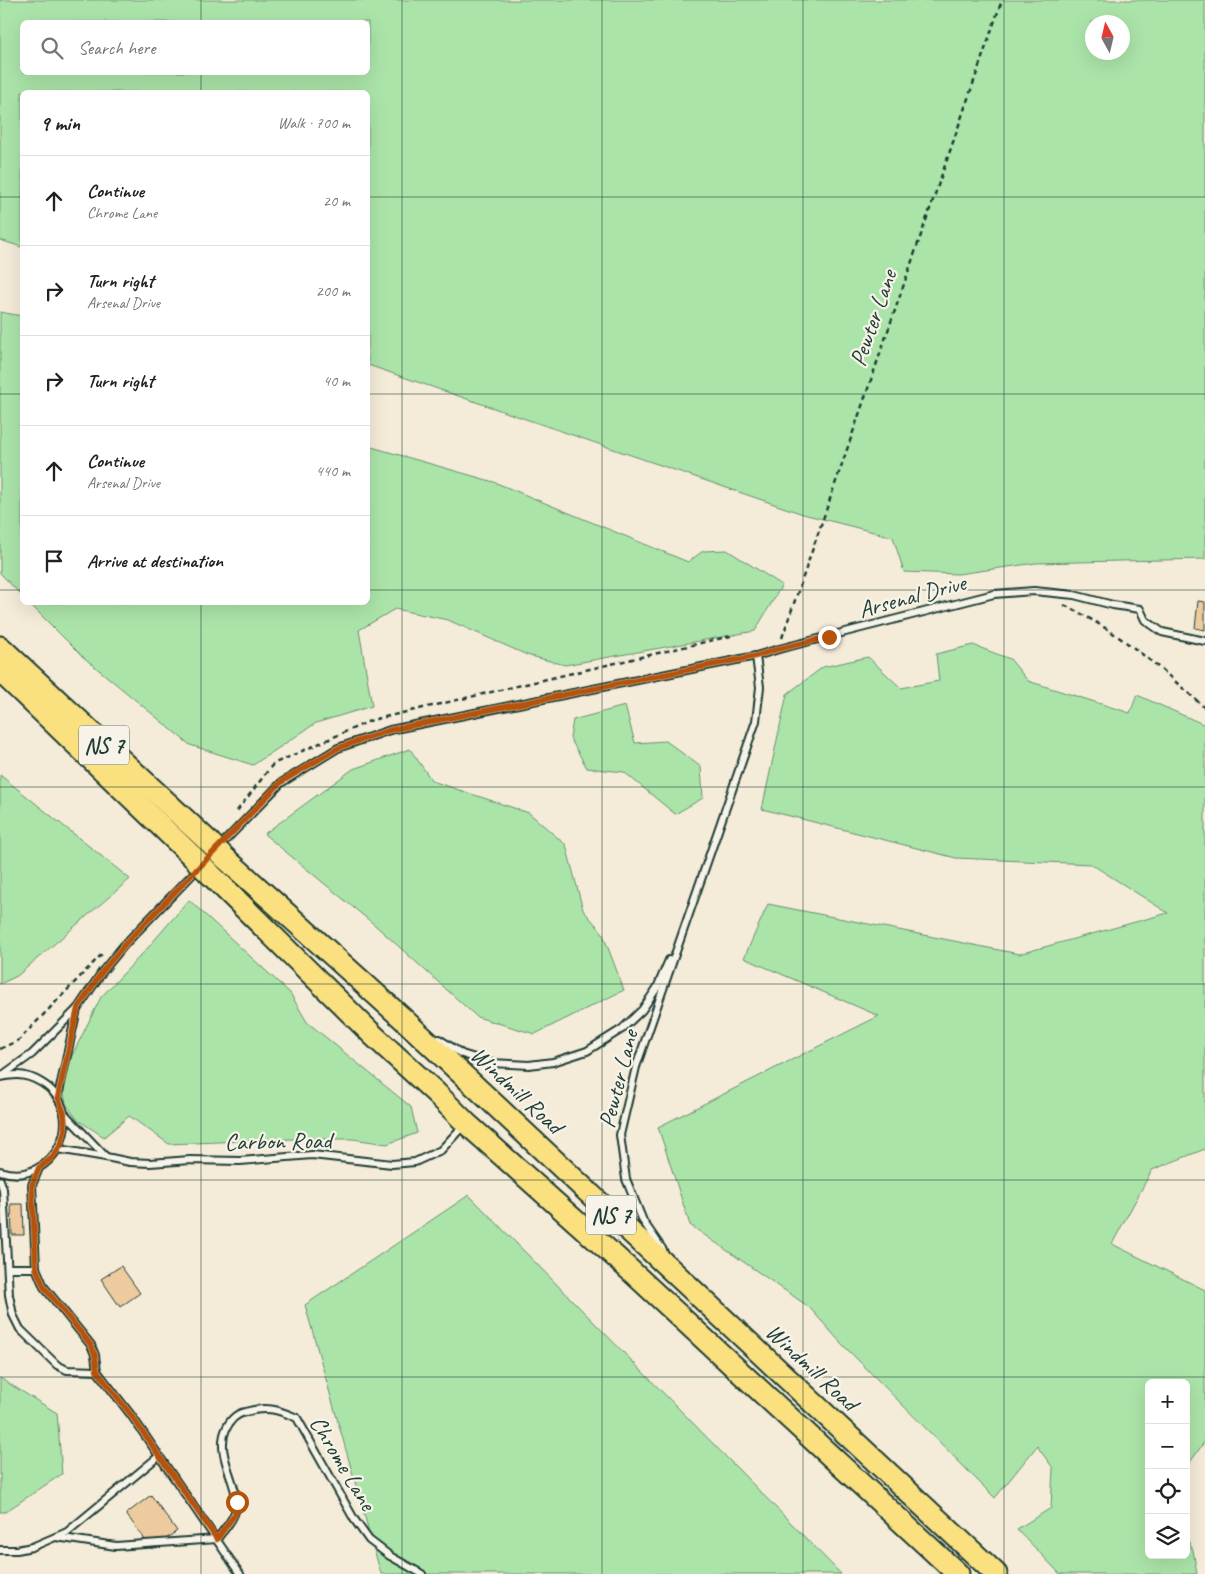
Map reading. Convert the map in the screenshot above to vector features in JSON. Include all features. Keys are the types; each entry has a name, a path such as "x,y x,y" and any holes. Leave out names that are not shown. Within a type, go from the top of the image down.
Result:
{"highway":[{"name":"Windmill Road","path":"0,647 225,858 408,1024 996,1574"},
{"name":"NS 7","path":"0,671 192,856 374,1036 466,1123 619,1260 958,1574"}],"lane":[{"name":"Arsenal Drive","path":"0,1077 32,1054 78,1008 102,972 125,944 281,782 338,748 390,730 756,656 994,594 1034,591 1074,595 1113,605 1140,609 1145,620 1162,632 1205,641"},
{"name":"Pewter Lane","path":"667,1255 642,1222 626,1179 620,1135 636,1067 756,721 760,687 756,656"},
{"name":"Pewter Lane","path":"434,1036 462,1054 491,1063 529,1065 553,1062 587,1051 622,1029 642,1010 657,988 690,915"},
{"path":"328,951 347,964 427,1032"},
{"name":"Arsenal Drive","path":"58,1097 78,1008"},
{"path":"0,1077 17,1075 34,1078 47,1086 58,1097 64,1113 65,1129 58,1150 52,1158 39,1168 24,1174 8,1174 0,1171"},
{"path":"64,1113 106,1157"},
{"name":"Carbon Road","path":"58,1150 130,1162 150,1163 190,1160 240,1161 312,1155 392,1164 415,1162 441,1150 466,1123"},
{"path":"39,1168 32,1185 36,1268 44,1287 91,1345 95,1355 97,1371 131,1415 240,1574"},
{"path":"0,1180 3,1189 9,1295 13,1315 20,1329 57,1365 67,1370 97,1371"},
{"path":"672,1262 766,1354 785,1378"},
{"path":"8,1268 36,1268"},
{"name":"Chrome Lane","path":"217,1539 235,1514 237,1502 222,1446 223,1435 229,1420 239,1413 269,1408 297,1418 354,1519 369,1540 390,1556 422,1574"},
{"path":"0,1550 17,1550 32,1547 67,1532 159,1456"},
{"path":"56,1537 116,1546 217,1539"}],"path":[{"name":"Pewter Lane","path":"778,649 1002,0"},
{"path":"1059,603 1084,614 1133,646 1205,708"},
{"path":"234,816 273,764 372,720 735,635"},
{"path":"0,1049 19,1040 108,947"}],"green space":[{"path":"0,0 1205,0 1205,559 1036,563 958,574 904,572 893,537 803,514 370,366 370,90 20,90 20,246 0,240"},
{"path":"0,312 20,316 20,594 0,573"},
{"path":"370,447 494,482 688,562 703,551 727,550 782,585 755,631 565,665 527,655 448,620 395,609 359,630 372,706 316,723 253,765 190,745 82,656 31,605 370,605"},
{"path":"973,645 1010,659 1028,681 1130,713 1137,695 1205,725 1205,1149 1152,1170 1112,1244 1205,1290 1205,1441 1190,1462 1190,1379 1145,1379 1145,1559 1190,1559 1190,1544 1193,1550 1197,1574 1060,1574 1017,1529 1051,1508 1053,1468 1037,1446 995,1498 841,1343 809,1307 690,1225 658,1127 879,1016 744,958 768,904 1019,954 1168,913 1091,864 956,858 762,809 787,694 823,667 868,657 901,688 939,681 936,654"},
{"path":"625,706 635,743 666,741 701,767 703,798 675,814 624,772 587,768 570,738 573,720"},
{"path":"410,749 432,781 529,813 566,845 583,910 602,932 624,990 535,1034 477,1017 376,926 264,834 353,769"},
{"path":"0,775 130,879 17,976 0,984"},
{"path":"189,900 290,993 307,1022 411,1107 417,1133 387,1144 353,1139 293,1139 169,1144 129,1116 104,1137 78,1120 66,1104 61,1078 101,997 145,951"},
{"path":"469,1195 841,1574 381,1574 305,1305"},
{"path":"0,1378 57,1413 62,1474 5,1512 0,1512"}],"building":[{"path":"1198,601 1205,602 1205,630 1195,628"},
{"path":"11,1204 23,1204 24,1235 12,1235"},
{"path":"121,1266 140,1293 120,1307 101,1279"},
{"path":"151,1495 177,1531 152,1549 126,1514"}],"route":[{"path":"237,1502 235,1514 217,1539 131,1415 97,1371 95,1355 91,1345 44,1287 36,1268 32,1185 39,1168 52,1158 61,1145 65,1129 64,1113 58,1097 78,1008 102,972 125,944 281,782 338,748 390,730 756,656 829,637"}]}
